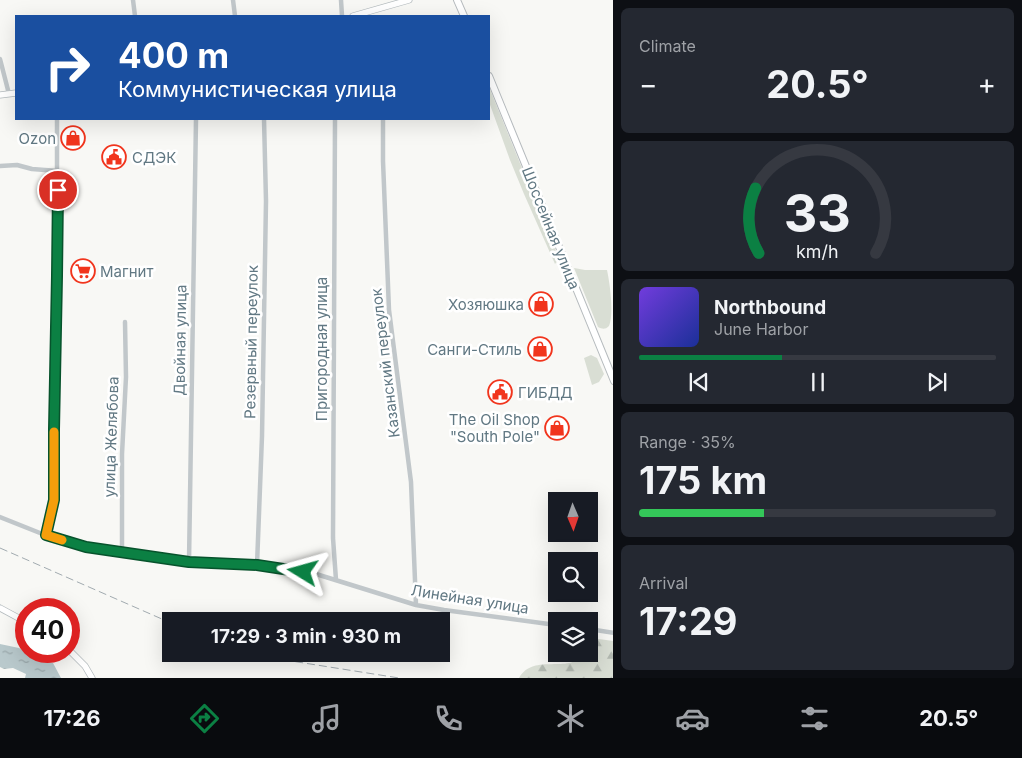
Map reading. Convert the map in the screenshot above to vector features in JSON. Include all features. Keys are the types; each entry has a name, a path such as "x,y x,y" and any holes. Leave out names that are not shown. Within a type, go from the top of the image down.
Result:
{"highway":[{"path":"459,0 463,14"},
{"name":"Шоссейная улица","path":"490,78 613,381"}],"main road":[{"path":"356,15 409,0"},
{"path":"452,0 463,14"},
{"path":"0,95 15,93"},
{"path":"0,608 15,616"},
{"path":"80,661 92,678"}],"street":[{"path":"133,0 135,15"},
{"path":"233,0 235,15"},
{"path":"341,0 342,15"},
{"path":"0,59 9,94"},
{"path":"46,535 54,500 57,120"},
{"name":"Двойная улица","path":"189,562 196,120"},
{"name":"Резервный переулок","path":"257,565 262,436 266,202 264,120"},
{"name":"Пригородная улица","path":"334,120 333,538 336,580"},
{"name":"Казанский переулок","path":"383,120 389,310 412,482 416,605"},
{"path":"0,166 17,165 32,169 58,171"},
{"name":"улица Желябова","path":"122,552 122,454 126,378 125,322"},
{"name":"Линейная улица","path":"0,517 46,535 86,547 189,562 257,565 316,574 416,605 548,624"},
{"path":"598,630 613,632"}],"green space":[{"path":"490,89 559,259 555,264 524,194 490,105"},
{"path":"574,268 607,270 611,307 609,326 606,328 598,327"},
{"path":"591,355 597,358 604,374 599,382 592,385 584,358"},
{"path":"598,639 613,641 613,678 519,678 526,670 533,666 598,662"}],"water":[{"path":"0,644 15,647 15,663 53,663 61,678 25,678 26,674 13,668 4,669 0,667"}],"railway":[{"path":"0,548 162,619"},
{"path":"298,662 399,678"}],"slow traffic":[{"path":"54,432 54,500 46,535 62,540"}],"place":[{"name":"Ozon","path":"73,138"},
{"name":"СДЭК","path":"114,157"},
{"name":"Магнит","path":"83,271"},
{"name":"Хозяюшка","path":"541,304"},
{"name":"Санги-Стиль","path":"540,349"},
{"name":"ГИБДД","path":"500,392"},
{"name":"The Oil Shop \"South Pole\"","path":"557,428"}],"route":[{"path":"58,190 54,500 46,535 86,547 189,562 257,565 303,572"}]}
